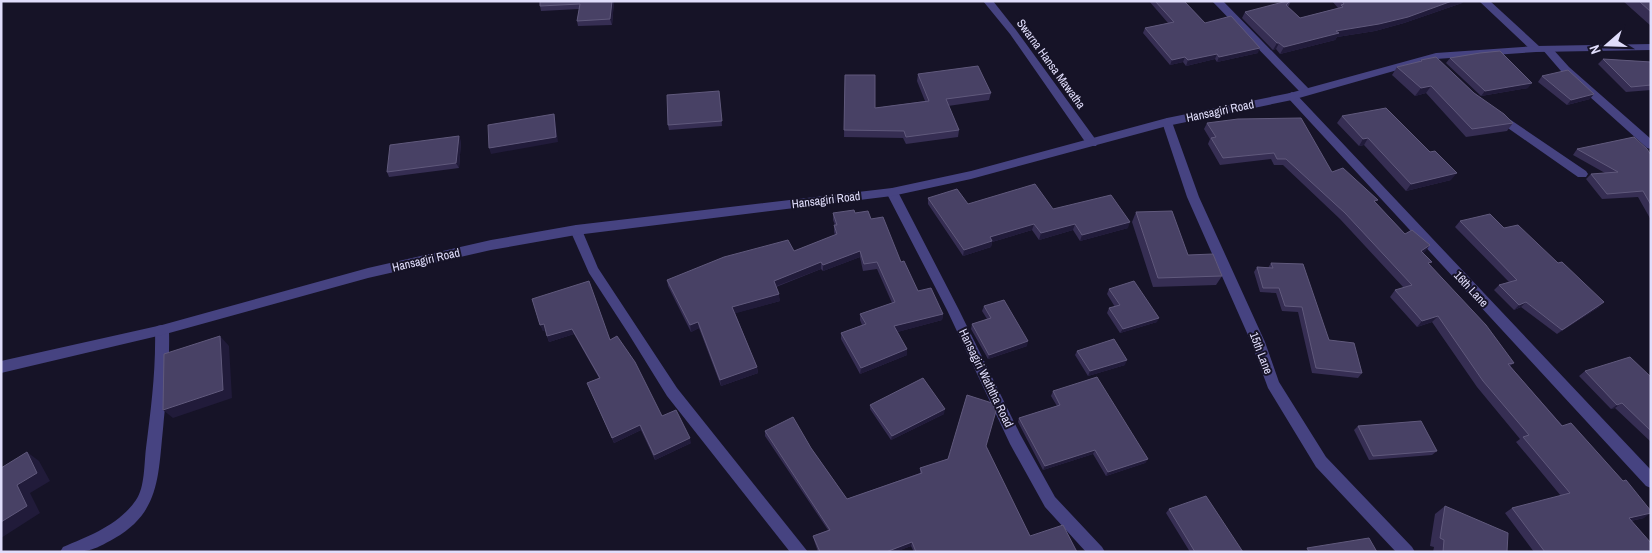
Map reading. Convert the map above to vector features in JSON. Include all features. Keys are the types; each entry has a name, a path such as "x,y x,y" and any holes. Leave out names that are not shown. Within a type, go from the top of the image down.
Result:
{"street":[{"name":"Swarna Hansa Mawatha","path":"988,1 1013,32 1092,143"},
{"path":"1218,1 1305,91"},
{"path":"1484,1 1651,145"},
{"name":"Hansagiri Road","path":"1,367 162,330 368,273 491,245 576,230 892,192 971,175 1167,122 1292,96 1305,91 1434,61 1541,49 1651,47"},
{"name":"16th Lane","path":"1292,96 1651,481"},
{"path":"1489,109 1582,174"},
{"name":"15th Lane","path":"1167,122 1193,197 1258,342 1273,384 1321,462 1406,552"},
{"name":"Hansagiri Waththa Road","path":"892,192 953,310 1015,439 1050,502 1097,552"},
{"path":"576,230 593,270 633,329 672,392 800,552"},
{"path":"68,552 93,542 125,524 143,503 150,480 163,364 162,330"}],"building":[{"path":"540,1 612,1 610,19 577,21 580,4 540,6"},
{"path":"1155,1 1184,1 1205,23 1231,16 1260,48 1219,57 1217,54 1188,60 1185,57 1172,60 1145,28 1174,22"},
{"path":"1290,1 1286,5 1300,18 1343,7 1341,5 1344,4 1342,1 1452,1 1408,17 1336,31 1339,33 1284,47 1277,43 1245,12"},
{"path":"1639,1 1651,1 1651,12"},
{"path":"1500,51 1532,83 1485,91 1450,58 1480,53"},
{"path":"1436,57 1474,93 1504,114 1513,123 1472,129 1431,86 1421,88 1397,67"},
{"path":"1603,59 1651,62 1651,85 1631,87"},
{"path":"978,66 991,93 946,99 959,130 906,137 904,131 844,130 845,75 875,75 875,108 929,101 918,74"},
{"path":"1568,70 1594,94 1571,100 1542,76"},
{"path":"719,91 722,121 668,125 667,95"},
{"path":"1386,108 1430,152 1435,151 1457,173 1411,184 1368,138 1363,139 1342,116"},
{"path":"554,114 556,137 489,148 488,125"},
{"path":"1301,118 1332,172 1343,168 1378,200 1374,201 1405,234 1412,230 1430,245 1421,251 1432,262 1428,263 1486,325 1514,363 1508,364 1562,426 1571,423 1623,481 1626,480 1651,511 1651,513 1629,518 1651,543 1651,552 1545,552 1512,508 1570,493 1523,437 1529,435 1483,381 1438,316 1422,321 1395,290 1412,285 1345,213 1286,159 1277,159 1274,153 1223,158 1211,138 1216,137 1207,123 1238,119"},
{"path":"459,136 456,163 387,172 390,145"},
{"path":"1634,137 1651,155 1651,205 1643,191 1607,194 1591,174 1618,172 1577,149"},
{"path":"1035,184 1053,209 1111,195 1130,222 1082,235 1075,224 1041,233 1034,224 990,237 992,241 964,250 928,198 957,189 968,204"},
{"path":"854,210 855,213 868,211 871,219 883,217 901,262 904,261 918,291 931,288 943,314 894,326 907,349 861,368 841,333 866,324 860,314 895,302 877,262 864,264 860,251 823,265 821,262 774,281 779,294 732,307 757,367 720,380 698,322 690,325 667,280 724,257 788,240 794,251 837,234 834,225 837,225 833,213"},
{"path":"1172,211 1188,255 1213,254 1222,276 1158,278 1136,212"},
{"path":"1490,214 1504,228 1518,225 1558,263 1562,262 1604,302 1562,330 1526,302 1519,305 1499,285 1517,280 1460,221"},
{"path":"1271,263 1303,264 1329,340 1354,343 1362,373 1316,368 1302,307 1285,306 1279,288 1263,288 1257,267 1273,268"},
{"path":"589,281 610,340 617,336 635,362 662,416 676,410 690,438 654,455 640,425 612,438 587,383 600,378 572,329 547,336 544,324 540,325 532,299"},
{"path":"1134,281 1159,318 1123,329 1109,308 1120,305 1109,289"},
{"path":"1004,300 1028,341 989,355 972,324 991,318 984,306"},
{"path":"220,336 223,390 163,410 164,354"},
{"path":"1114,339 1127,360 1090,371 1077,351"},
{"path":"1630,357 1651,377 1651,431 1622,403 1617,405 1585,371"},
{"path":"1097,377 1148,459 1108,472 1095,450 1045,466 1019,418 1060,405 1053,391"},
{"path":"923,378 945,409 892,436 870,405"},
{"path":"967,395 992,403 996,411 986,446 1030,536 1063,525 1077,552 916,552 912,542 886,552 820,552 813,536 830,530 765,431 793,417 811,448 847,499 922,473 920,468 948,459"},
{"path":"1421,421 1437,451 1373,456 1358,426"},
{"path":"27,452 37,473 17,485 27,506 1,522 1,468"},
{"path":"1206,496 1243,552 1195,552 1169,509"},
{"path":"1445,506 1508,533 1507,552 1443,552 1444,540 1440,538"},
{"path":"1369,538 1377,552 1309,552 1307,548"}]}
